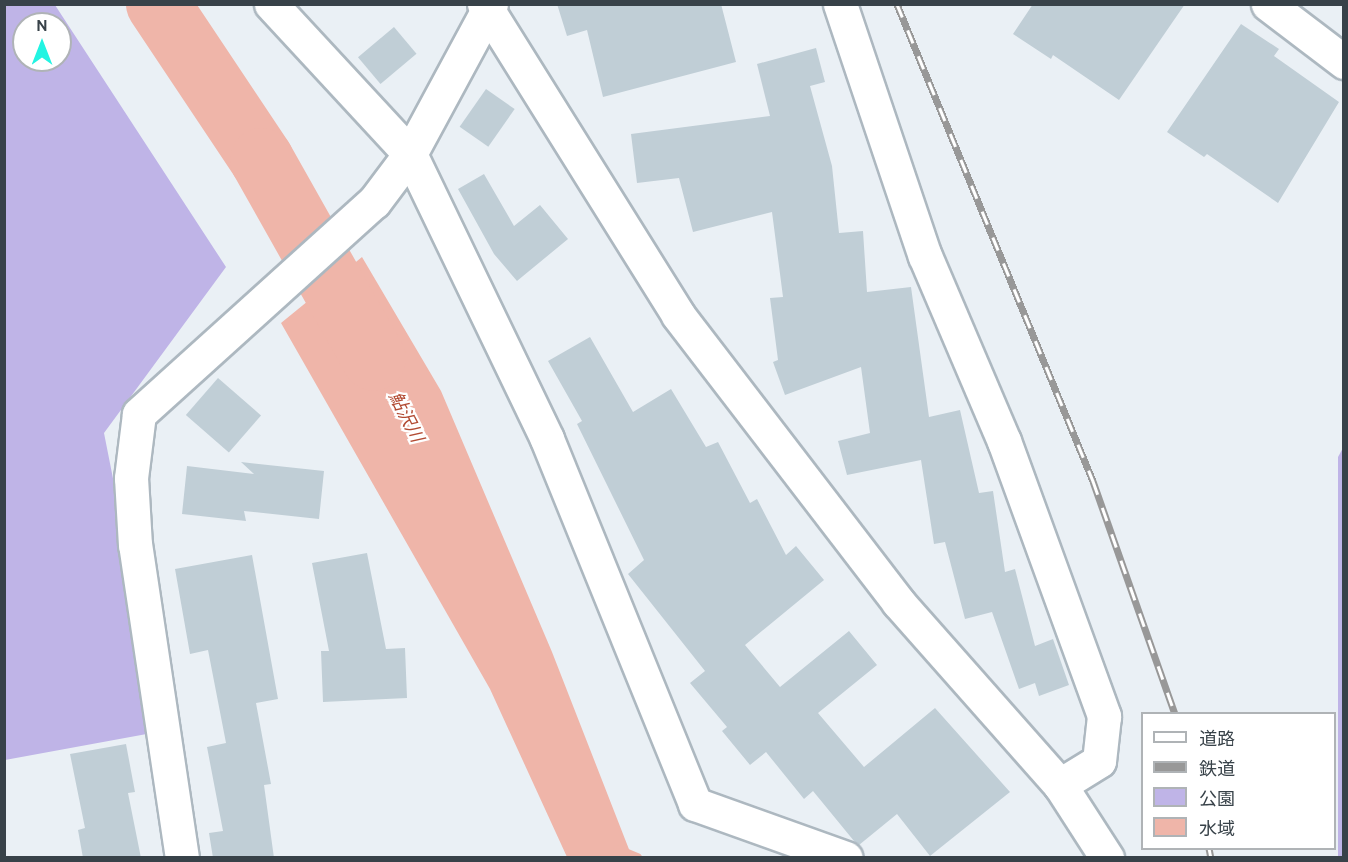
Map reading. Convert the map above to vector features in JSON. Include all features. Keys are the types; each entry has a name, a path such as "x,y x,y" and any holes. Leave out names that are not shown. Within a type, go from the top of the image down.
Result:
{"street":[{"path":"271,4 410,154 547,439 695,804 846,858"},
{"path":"840,4 925,256 1004,441 1104,716 1099,761 1060,785"},
{"path":"1268,4 1344,62"},
{"path":"182,858 135,545 131,478 139,414 213,344 374,202 410,154 487,7"},
{"path":"487,7 678,315 898,602 1060,785 1107,858"}],"green space":[{"path":"5,5 55,5 60,12 12,12 12,72 72,72 72,31 226,267 104,433 163,731 5,760"},
{"path":"1343,448 1344,857 1338,858 1338,457"}],"water":[{"path":"362,257 441,391 552,652 632,857 567,857 490,689 281,323"}],"building":[{"path":"557,4 721,4 736,62 603,97 587,30 567,36"},
{"path":"1033,4 1185,4 1119,100 1053,55 1051,59 1013,34"},
{"path":"1241,24 1279,49 1274,56 1339,102 1278,203 1207,154 1204,157 1167,132"},
{"path":"394,27 416,54 380,84 358,57"},
{"path":"816,48 825,82 810,86 832,166 839,233 863,231 867,292 911,287 929,417 960,410 979,493 993,491 1005,572 1015,569 1035,646 1053,639 1069,685 1039,696 1035,683 1019,689 992,612 965,619 945,542 934,544 921,460 847,475 838,441 870,433 861,367 785,395 773,362 778,360 770,298 783,297 772,212 693,232 679,178 637,183 631,134 770,116 757,64"},
{"path":"486,89 515,109 488,147 460,127"},
{"path":"484,174 514,226 540,205 568,239 517,281 494,254 458,189"},
{"path":"590,337 633,412 671,389 706,447 718,442 750,503 757,499 786,555 796,546 824,580 745,645 780,687 849,631 877,665 818,713 864,767 935,708 1010,792 930,856 897,814 859,845 813,791 804,799 766,752 750,765 722,731 727,727 690,683 705,671 628,574 644,560 577,424 582,421 548,361"},
{"path":"218,378 261,415 229,452 186,415"},
{"path":"241,462 324,471 319,519 244,511 246,521 182,514 187,466 254,474"},
{"path":"367,553 386,649 405,648 407,698 323,702 321,651 329,651 312,563"},
{"path":"252,555 278,699 256,703 271,784 264,785 274,858 213,858 209,833 223,831 207,747 226,743 208,650 190,654 175,569"},
{"path":"126,744 135,792 128,793 141,858 83,858 78,830 85,828 70,754"}],"waterway":[{"name":"鮎沢川","path":"158,4 262,160 374,359"},
{"path":"618,850 637,858"}],"railway":[{"path":"897,4 1093,481 1174,712"},
{"path":"1209,850 1211,858"}]}
